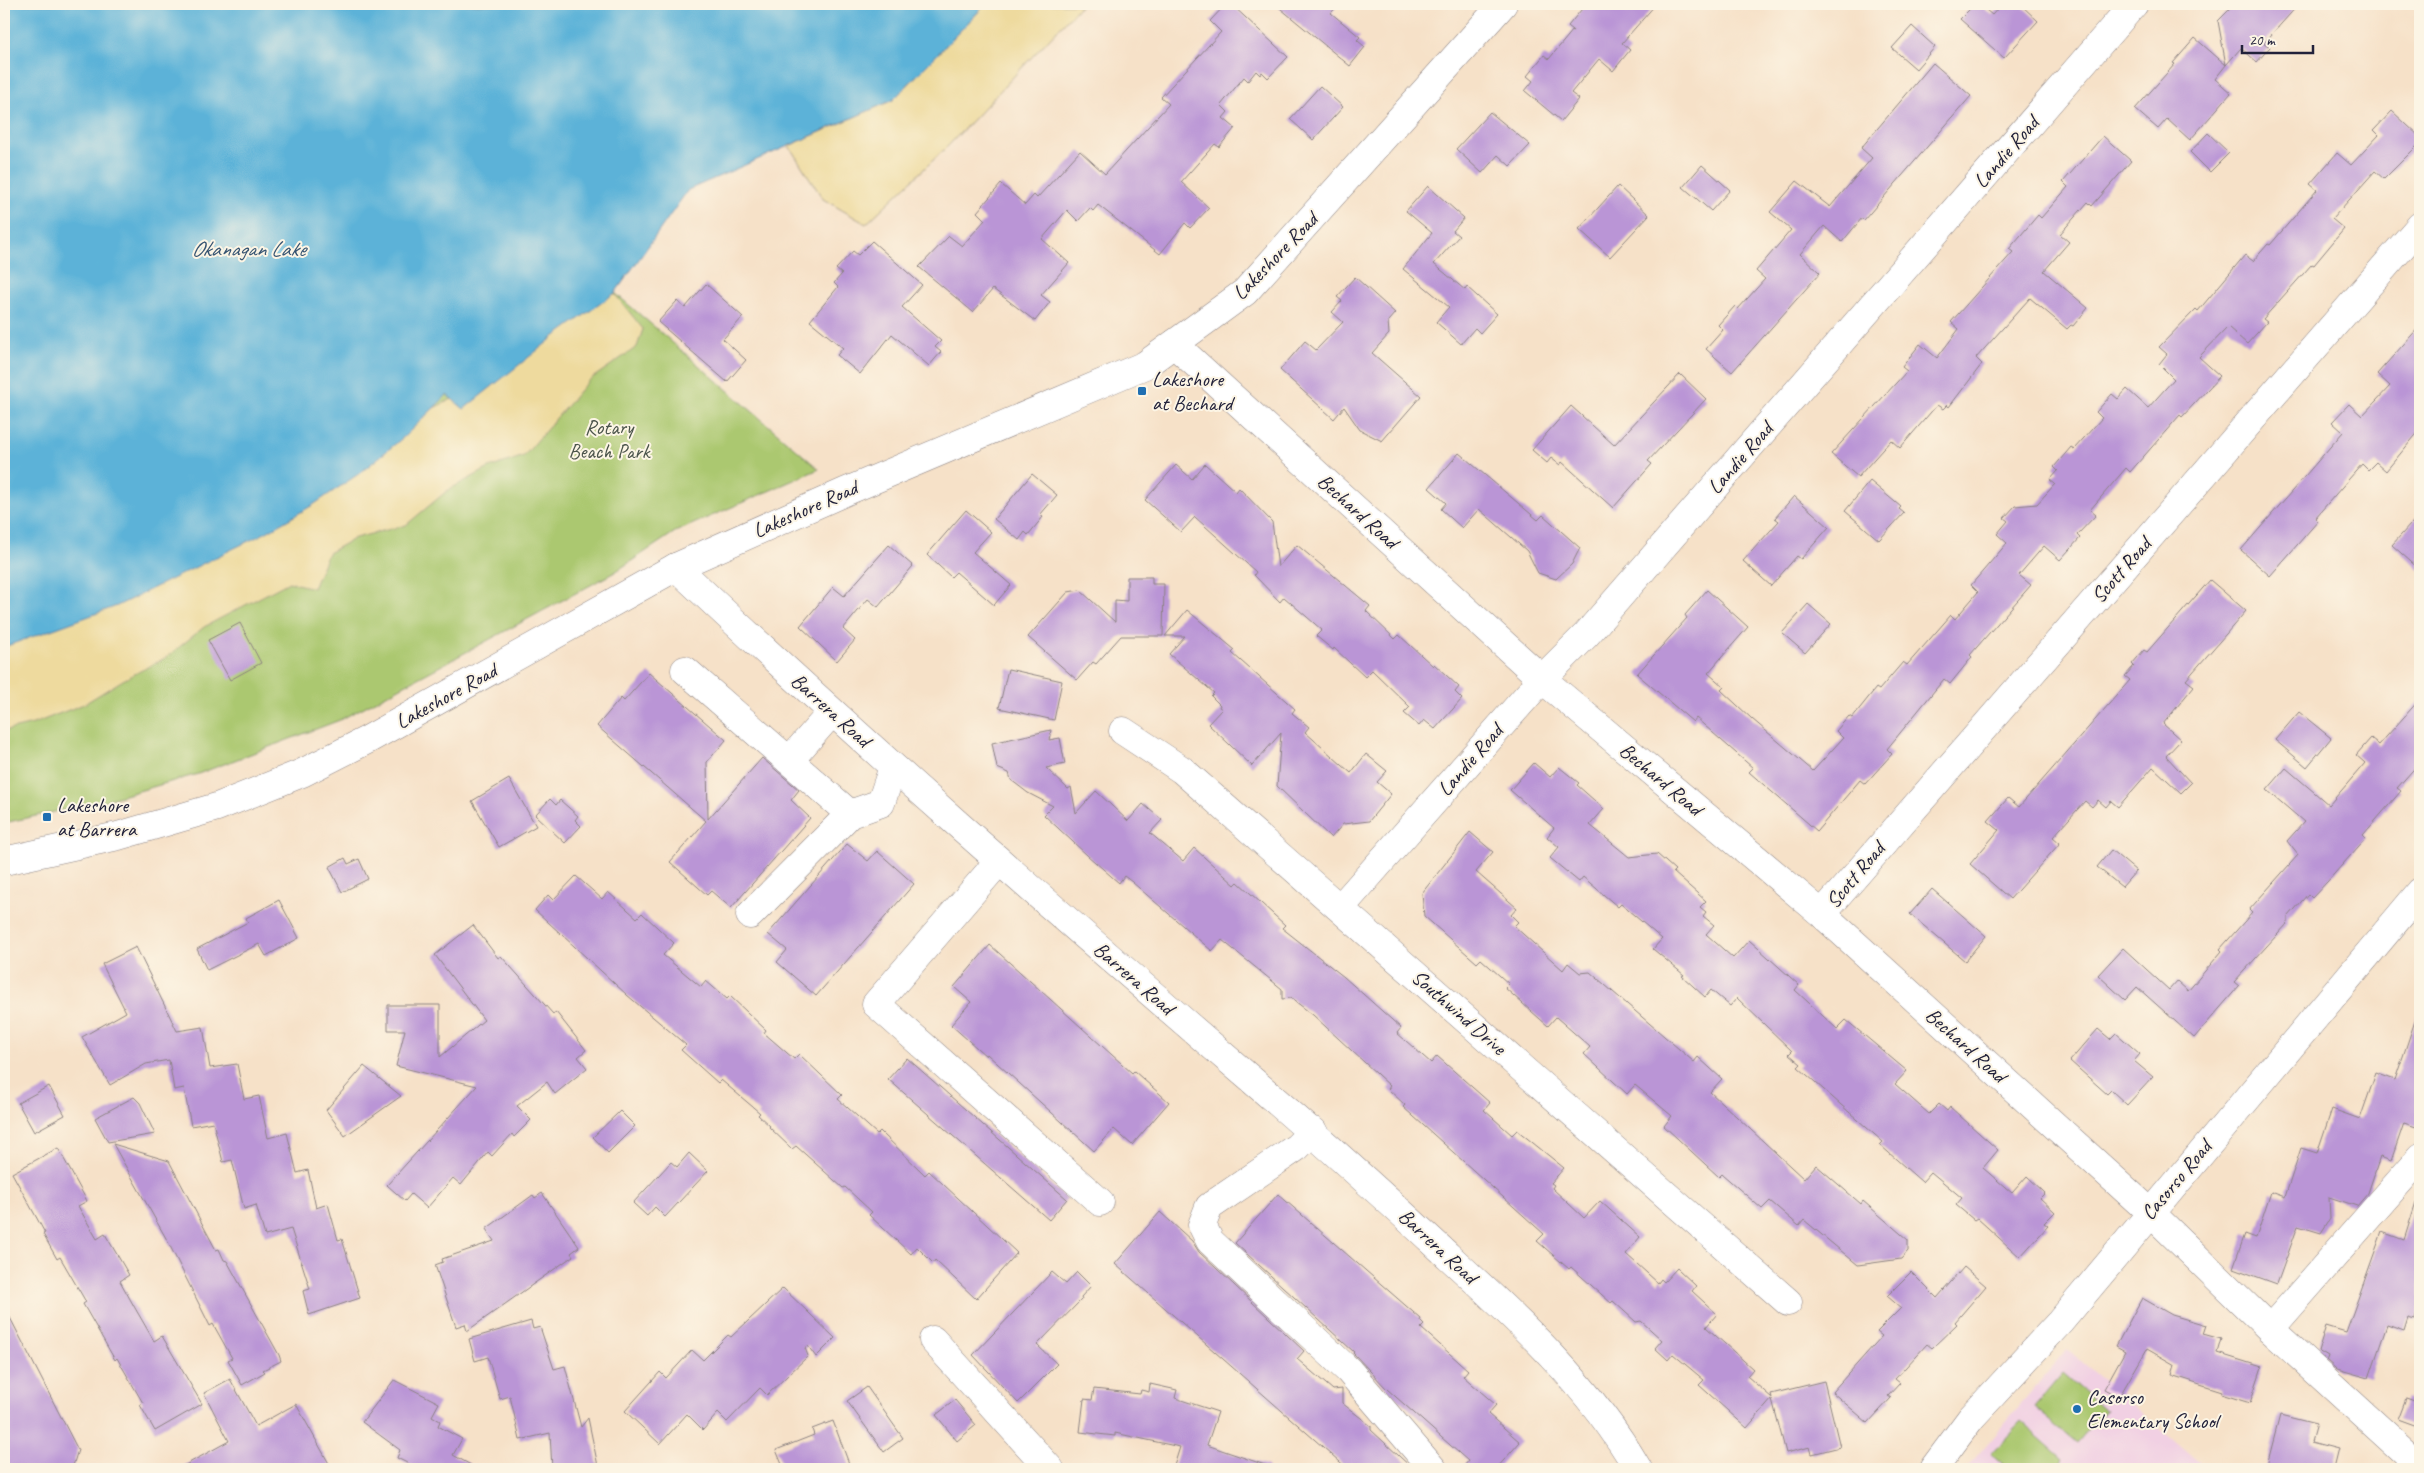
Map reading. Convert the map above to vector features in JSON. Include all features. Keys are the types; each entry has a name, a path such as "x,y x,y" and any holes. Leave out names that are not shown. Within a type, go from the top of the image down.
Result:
{"street":[{"name":"Lakeshore Road","path":"4,860 136,831 217,807 302,773 375,735 676,567 847,491 1145,365 1245,292 1503,4"},
{"name":"Landie Road","path":"1341,907 1542,679 1592,627 2134,4"},
{"name":"Scott Road","path":"1822,914 2420,226"},
{"name":"Bechard Road","path":"1174,344 1542,679 1822,914 2150,1212 2270,1329 2420,1466"},
{"name":"Barrera Road","path":"676,567 832,712 999,861 1313,1131 1528,1330 1586,1395 1620,1438 1638,1469"},
{"path":"685,670 850,814"},
{"path":"789,761 832,712"},
{"name":"Southwind Drive","path":"1123,731 1182,770 1341,907 1788,1302"},
{"path":"750,914 850,814 881,803 894,767"},
{"path":"999,861 876,1004 1100,1202"},
{"name":"Casorso Road","path":"1933,1469 1971,1418 2060,1322 2150,1212 2420,892"},
{"path":"1313,1131 1297,1147 1209,1207 1202,1225 1210,1241 1349,1371 1432,1469"},
{"path":"2270,1329 2420,1158"},
{"path":"933,1340 1050,1469"},
{"name":"Barrera Road","path":"1586,1395 1604,1446 1616,1469"}],"shaded area":[{"name":"Casorso Elementary School","path":"2067,1349 2207,1469 1966,1469"}],"green space":[{"name":"Rotary Beach Park","path":"615,293 819,469 675,532 615,572 340,720 198,774 100,802 4,823 4,647 405,436 447,395 464,409"},
{"path":"2063,1373 2105,1410 2077,1443 2034,1407"},
{"path":"2021,1422 2063,1459 2054,1469 2009,1469 1991,1454"}],"sand":[{"path":"986,4 1082,4 948,146 866,224 823,199 789,146 893,100"},
{"path":"609,287 643,329 637,347 588,381 524,456 489,468 448,490 406,525 355,538 328,553 313,588 289,582 204,627 167,657 123,680 84,704 33,724 4,731 4,614 465,393"}],"water":[{"name":"Okanagan Lake","path":"4,4 986,4 893,100 688,190 615,293 554,337 464,409 447,395 405,436 360,473 313,505 265,533 117,606 4,647"}],"building":[{"path":"1226,4 1231,4 1288,57 1268,78 1262,72 1260,75 1256,71 1248,81 1244,77 1221,105 1228,112 1223,118 1235,128 1219,147 1215,144 1181,182 1209,208 1190,228 1185,223 1160,254 1098,205 1093,211 1090,208 1078,221 1067,210 1042,239 1069,263 1041,295 1050,302 1035,321 993,289 973,312 919,267 949,236 962,246 985,220 977,212 1001,184 1025,205 1034,195 1037,198 1080,151 1105,174 1169,104 1161,97 1221,32 1210,21"},
{"path":"1275,4 1339,4 1331,13 1360,37 1357,40 1365,47 1350,66"},
{"path":"1586,4 1656,4 1622,43 1630,50 1613,71 1599,59 1571,93 1579,99 1561,121 1525,91 1533,81 1527,76 1544,55 1549,59 1573,30 1568,26"},
{"path":"1975,4 1979,4 1992,15 2002,4 2020,4 2038,21 2004,58 1960,19"},
{"path":"2235,4 2299,4 2264,43 2270,47 2257,62 2241,48 2226,65 2218,21"},
{"path":"1912,26 1935,47 1916,69 1892,48"},
{"path":"2195,38 2226,65 2215,79 2231,93 2190,140 2167,119 2158,129 2135,109 2175,64 2173,63"},
{"path":"1933,63 1971,96 1864,220 1862,218 1842,242 1824,226 1800,254 1820,273 1732,372 1706,349 1723,330 1718,325 1735,306 1738,309 1765,279 1756,271 1791,230 1770,212 1797,181 1830,207 1872,158 1861,148"},
{"path":"1320,86 1343,107 1313,140 1290,119"},
{"path":"2392,111 2420,137 2420,143 2384,179 2375,171 2332,219 2344,229 2314,265 2312,264 2263,319 2267,322 2247,344 2228,327 2199,357 2220,376 2182,417 2180,415 2130,472 2126,468 2090,510 2096,515 2077,535 2080,538 2060,560 2044,546 2019,575 2031,585 1970,655 1972,657 1950,684 1944,679 1887,749 1892,754 1865,784 1860,780 1817,831 1749,772 1753,768 1696,718 1693,722 1637,674 1687,618 1685,615 1707,590 1748,627 1708,673 1724,687 1721,690 1752,719 1813,771 1843,738 1836,731 1849,716 1852,718 1876,688 1879,690 1903,662 1907,665 1951,615 1955,619 1978,592 1971,585 2007,543 1997,534 2008,521 2004,518 2015,506 2037,504 2055,484 2050,480 2058,471 2054,467 2071,447 2074,449 2102,418 2096,412 2112,394 2118,399 2127,389 2148,408 2174,379 2159,364 2167,354 2159,347 2196,309 2198,311 2245,255 2253,261 2268,244 2270,245 2317,190 2310,184 2337,153 2351,165 2379,135 2374,130"},
{"path":"1490,112 1530,145 1510,166 1498,155 1482,173 1456,149"},
{"path":"2208,133 2229,153 2210,172 2190,152"},
{"path":"2103,136 2131,161 2092,206 2088,202 2060,234 2069,242 2044,271 2088,308 2073,326 2071,325 2067,329 2030,298 1976,358 1982,364 1949,407 1947,405 1943,409 1937,405 1900,448 1891,440 1858,477 1831,454 1907,371 1902,367 1920,344 1937,358 1959,329 1951,322 2013,252 2009,249 2038,215 2041,218 2068,187 2063,182"},
{"path":"1702,165 1730,190 1711,211 1683,187"},
{"path":"1428,186 1464,218 1453,231 1459,236 1434,264 1465,290 1467,287 1497,314 1480,333 1475,328 1461,344 1436,322 1449,307 1403,269 1432,233 1406,211"},
{"path":"1618,186 1649,215 1610,257 1579,229"},
{"path":"872,241 922,285 902,307 941,341 935,347 941,352 929,366 892,334 860,374 837,355 843,348 810,321 838,287 834,283 842,274 836,269 853,251 858,255"},
{"path":"1355,277 1395,313 1388,321 1389,334 1372,353 1421,396 1382,441 1360,430 1344,407 1334,419 1280,370 1305,341 1316,350 1343,322 1332,312 1342,301 1337,297"},
{"path":"706,284 743,317 723,339 746,360 727,382 658,322 677,301 685,308"},
{"path":"2420,326 2420,430 2386,471 2376,462 2368,470 2362,464 2315,518 2318,521 2270,576 2241,550 2343,432 2332,422 2349,404 2362,416 2390,386 2377,374"},
{"path":"1680,374 1706,399 1648,461 1652,464 1613,508 1562,462 1560,465 1551,458 1547,463 1532,450 1571,406 1614,445"},
{"path":"1459,453 1538,520 1543,515 1580,548 1572,564 1556,579 1538,573 1527,551 1479,509 1462,528 1441,509 1446,503 1429,488"},
{"path":"1205,464 1236,492 1239,488 1272,522 1278,567 1297,545 1370,606 1366,611 1395,639 1399,635 1459,687 1455,692 1462,699 1435,729 1424,720 1419,726 1404,713 1410,707 1372,670 1365,677 1334,648 1333,650 1316,636 1322,630 1284,597 1280,602 1254,575 1256,572 1195,517 1181,532 1145,500 1176,465 1192,479"},
{"path":"1032,474 1057,495 1040,515 1043,517 1028,535 1025,532 1019,540 994,519"},
{"path":"1870,481 1901,507 1899,509 1904,513 1879,540 1845,511"},
{"path":"1794,496 1829,527 1801,559 1797,556 1771,586 1743,561 1779,521 1775,518"},
{"path":"966,510 991,532 973,552 1011,585 994,605 956,572 951,577 927,555"},
{"path":"2420,514 2420,570 2392,545"},
{"path":"889,545 913,566 878,607 868,599 843,629 855,640 837,661 800,626 833,587 844,596"},
{"path":"1127,577 1152,577 1152,584 1164,584 1163,636 1121,636 1096,664 1093,662 1077,680 1028,637 1068,592 1080,590 1115,622 1115,600 1127,601"},
{"path":"2210,580 2246,611 2186,680 2194,686 2163,724 2181,740 2166,756 2191,783 2181,793 2153,767 2118,807 2111,801 2106,807 2098,800 2092,807 2085,801 2053,837 2060,843 2010,899 1970,864 1999,830 1988,821 2008,798 2019,807 2130,680 2125,676 2134,666 2132,664 2144,650 2147,652"},
{"path":"1808,604 1831,624 1805,653 1782,633"},
{"path":"1187,610 1235,650 1232,653 1295,709 1292,713 1309,727 1305,732 1351,773 1366,754 1387,771 1377,782 1391,794 1369,821 1343,824 1331,838 1277,786 1281,733 1252,766 1208,724 1222,709 1211,696 1214,693 1169,654 1185,636 1165,636"},
{"path":"240,623 261,663 230,680 208,640"},
{"path":"1008,669 1062,681 1054,720 999,708"},
{"path":"649,673 726,740 707,762 708,819 762,758 799,790 791,800 810,818 731,908 711,891 707,895 670,862 706,821 597,726 621,698 624,701"},
{"path":"2420,699 2420,762 2397,788 2401,791 2363,835 2366,838 2327,882 2312,898 2308,894 2288,917 2288,923 2234,982 2239,986 2194,1038 2137,987 2125,1000 2098,975 2123,948 2169,990 2177,981 2188,991 2222,951 2220,949 2252,913 2249,910 2298,855 2287,841 2304,822 2267,790 2286,768 2329,805 2365,763 2356,755 2371,738 2379,745"},
{"path":"2299,712 2331,738 2307,767 2275,740"},
{"path":"1051,730 1049,740 1060,738 1065,764 1046,768 1068,789 1071,787 1076,813 1096,791 1128,821 1143,804 1162,820 1150,833 1183,861 1194,848 1235,885 1238,882 1285,925 1282,928 1344,977 1401,1028 1397,1033 1431,1063 1437,1056 1490,1103 1484,1110 1512,1135 1517,1130 1564,1168 1551,1183 1554,1185 1552,1188 1584,1218 1600,1201 1640,1237 1626,1254 1658,1283 1661,1279 1664,1282 1677,1268 1696,1286 1692,1291 1717,1314 1706,1327 1753,1369 1747,1376 1772,1398 1771,1394 1824,1381 1840,1447 1812,1454 1810,1447 1786,1453 1772,1399 1747,1428 1699,1385 1704,1380 1673,1354 1668,1360 1655,1348 1662,1340 1641,1321 1636,1322 1613,1301 1611,1303 1571,1267 1569,1269 1537,1241 1544,1234 1403,1107 1405,1105 1388,1089 1390,1086 1313,1015 1291,998 1282,999 1282,989 1222,940 1212,951 1132,882 1124,876 1119,883 1087,855 1044,815 1053,806 1028,793 1011,780 1009,773 997,768 992,743"},
{"path":"1534,763 1550,777 1559,767 1579,783 1577,785 1604,809 1590,825 1629,857 1657,854 1675,870 1673,872 1706,901 1700,907 1706,912 1703,916 1714,925 1706,934 1733,958 1749,940 1799,985 1795,990 1837,1029 1846,1020 1907,1071 1895,1084 1929,1114 1939,1104 1947,1111 1950,1107 1998,1150 1983,1168 2012,1193 2027,1176 2045,1193 2040,1198 2055,1212 2044,1223 2048,1226 2020,1257 1977,1218 1974,1220 1956,1205 1962,1198 1931,1172 1922,1182 1880,1145 1883,1142 1798,1067 1801,1064 1789,1054 1792,1051 1737,998 1730,1006 1711,990 1705,997 1682,976 1684,975 1653,949 1662,939 1621,904 1618,907 1583,877 1579,882 1550,858 1559,847 1547,837 1554,828 1510,790"},
{"path":"509,779 536,826 499,847 472,801"},
{"path":"550,799 556,805 560,800 578,816 575,820 581,826 565,843 535,815"},
{"path":"1470,832 1493,852 1476,872 1517,908 1511,915 1518,922 1514,926 1563,970 1568,963 1580,973 1590,972 1694,1062 1698,1057 1722,1079 1710,1092 1804,1179 1816,1165 1861,1204 1863,1201 1908,1240 1908,1251 1901,1259 1858,1265 1804,1220 1799,1226 1770,1201 1762,1209 1722,1174 1719,1177 1664,1126 1672,1116 1635,1085 1627,1094 1584,1054 1590,1047 1556,1017 1548,1026 1505,988 1509,984 1481,959 1477,963 1424,916 1422,893"},
{"path":"847,844 868,861 877,851 914,884 816,996 777,962 787,950 768,934"},
{"path":"2111,850 2136,871 2122,887 2097,867"},
{"path":"345,858 348,864 359,859 368,879 342,892 329,867"},
{"path":"576,876 602,899 608,892 637,918 642,913 674,943 663,955 701,987 706,981 727,999 730,996 766,1030 764,1033 794,1059 799,1054 842,1095 838,1099 877,1134 880,1131 925,1175 929,1171 1017,1253 976,1299 935,1260 933,1263 917,1247 911,1254 869,1215 872,1212 845,1187 843,1188 796,1146 792,1149 758,1115 760,1113 721,1080 718,1083 681,1050 686,1045 627,995 535,910 548,895 553,900"},
{"path":"1932,889 1986,936 1965,961 1910,914"},
{"path":"279,900 299,938 266,956 259,944 207,970 197,949 248,922 246,918"},
{"path":"473,925 498,958 501,956 553,1014 556,1012 586,1050 578,1057 587,1068 555,1094 547,1082 517,1106 531,1120 514,1137 512,1134 492,1156 488,1152 461,1185 453,1178 427,1208 411,1194 405,1201 387,1185 477,1086 396,1066 405,1030 388,1030 388,1005 440,1005 440,1057 484,1020 435,955"},
{"path":"990,945 1132,1073 1134,1071 1169,1102 1132,1145 1114,1129 1094,1151 987,1054 986,1056 951,1025 971,1002 954,987"},
{"path":"136,947 177,1031 203,1027 210,1068 237,1064 244,1099 259,1096 268,1138 287,1133 297,1173 308,1170 316,1208 328,1204 338,1240 342,1239 360,1298 309,1315 303,1291 310,1289 291,1229 265,1236 256,1205 244,1209 232,1160 223,1162 213,1122 191,1126 184,1088 174,1090 169,1060 146,1064 110,1085 82,1037 126,1012 102,964"},
{"path":"2417,1015 2420,1016 2420,1116 2416,1127 2404,1123 2391,1161 2380,1157 2368,1193 2357,1206 2329,1197 2330,1219 2321,1233 2298,1226 2277,1284 2233,1268 2245,1234 2256,1238 2271,1192 2285,1197 2301,1148 2317,1153 2332,1109 2360,1119 2376,1073 2395,1080"},
{"path":"2098,1029 2110,1039 2116,1033 2140,1054 2134,1061 2153,1077 2127,1105 2111,1090 2107,1094 2070,1061"},
{"path":"907,1058 1067,1199 1049,1220 888,1079"},
{"path":"364,1066 401,1096 345,1136 326,1110"},
{"path":"49,1086 65,1115 34,1132 18,1103"},
{"path":"134,1097 140,1103 155,1134 108,1142 95,1118"},
{"path":"620,1111 635,1126 608,1153 593,1137"},
{"path":"113,1144 169,1161 216,1250 219,1249 224,1260 227,1261 281,1361 263,1370 265,1372 242,1385 228,1360 232,1358 213,1324 210,1326 167,1240"},
{"path":"58,1148 87,1201 78,1206 97,1239 105,1234 129,1275 120,1281 135,1308 154,1341 162,1336 202,1404 155,1431 140,1405 143,1403 117,1358 115,1360 83,1304 86,1302 60,1257 57,1259 12,1173"},
{"path":"689,1153 708,1171 665,1217 655,1207 647,1216 633,1203 671,1162 677,1167"},
{"path":"542,1193 579,1247 571,1253 573,1256 467,1331 465,1324 456,1327 435,1265 443,1262 442,1259 494,1241 486,1229 533,1195 535,1198"},
{"path":"1278,1194 1421,1319 1420,1321 1424,1325 1421,1328 1468,1370 1463,1376 1496,1405 1488,1414 1520,1442 1496,1469 1462,1469 1468,1461 1387,1389 1354,1352 1235,1243"},
{"path":"2416,1202 2420,1203 2420,1304 2415,1320 2408,1318 2404,1331 2387,1325 2369,1378 2337,1369 2327,1360 2328,1357 2318,1351 2326,1326 2346,1332 2382,1232 2404,1240"},
{"path":"1160,1212 1192,1241 1199,1252 1304,1351 1297,1359 1333,1390 1342,1389 1342,1403 1371,1426 1371,1430 1413,1469 1348,1469 1115,1264"},
{"path":"1964,1267 1986,1286 1955,1322 1957,1324 1932,1348 1927,1344 1895,1379 1900,1383 1888,1396 1891,1398 1868,1423 1832,1392 1882,1336 1877,1332 1901,1308 1887,1296 1911,1272 1937,1298"},
{"path":"1052,1272 1066,1284 1077,1272 1091,1286 1081,1297 1082,1299 1037,1345 1057,1364 1018,1403 973,1355"},
{"path":"783,1288 835,1338 816,1357 808,1346 805,1348 808,1356 767,1395 760,1388 727,1422 718,1413 703,1430 687,1414 660,1444 625,1411 660,1372 666,1378 692,1350 703,1360 728,1335 731,1337"},
{"path":"2142,1298 2172,1315 2206,1325 2203,1334 2221,1339 2217,1353 2262,1367 2250,1403 2221,1394 2222,1391 2172,1375 2175,1365 2147,1349 2119,1397 2104,1389 2125,1351 2116,1346"},
{"path":"4,1306 78,1450 72,1469 28,1469 4,1463"},
{"path":"531,1321 533,1329 540,1327 554,1369 565,1366 581,1427 588,1418 598,1466 552,1469 550,1433 520,1440 510,1396 500,1399 488,1357 475,1361 469,1339"},
{"path":"230,1379 256,1426 296,1404 332,1469 178,1469 229,1441 204,1393"},
{"path":"394,1380 439,1403 432,1416 440,1421 438,1426 462,1439 453,1455 478,1469 419,1469 397,1458 400,1450 362,1422"},
{"path":"1150,1384 1177,1390 1175,1398 1218,1412 1207,1445 1268,1466 1268,1469 1173,1469 1180,1447 1115,1433 1115,1436 1080,1432 1084,1399 1092,1400 1094,1389 1140,1394 1141,1390 1149,1392"},
{"path":"867,1387 903,1438 884,1452 847,1401"},
{"path":"2406,1398 2420,1403 2420,1427 2398,1419"},
{"path":"955,1400 976,1425 957,1441 936,1415"},
{"path":"2280,1415 2316,1424 2311,1442 2338,1449 2333,1469 2266,1469"},
{"path":"833,1421 851,1469 784,1469 776,1450 814,1435 812,1429"}],"place":[{"name":"Lakeshore at Bechard","path":"1142,391"},
{"name":"Lakeshore at Barrera","path":"47,817"},
{"name":"Casorso Elementary School","path":"2077,1409"}]}
